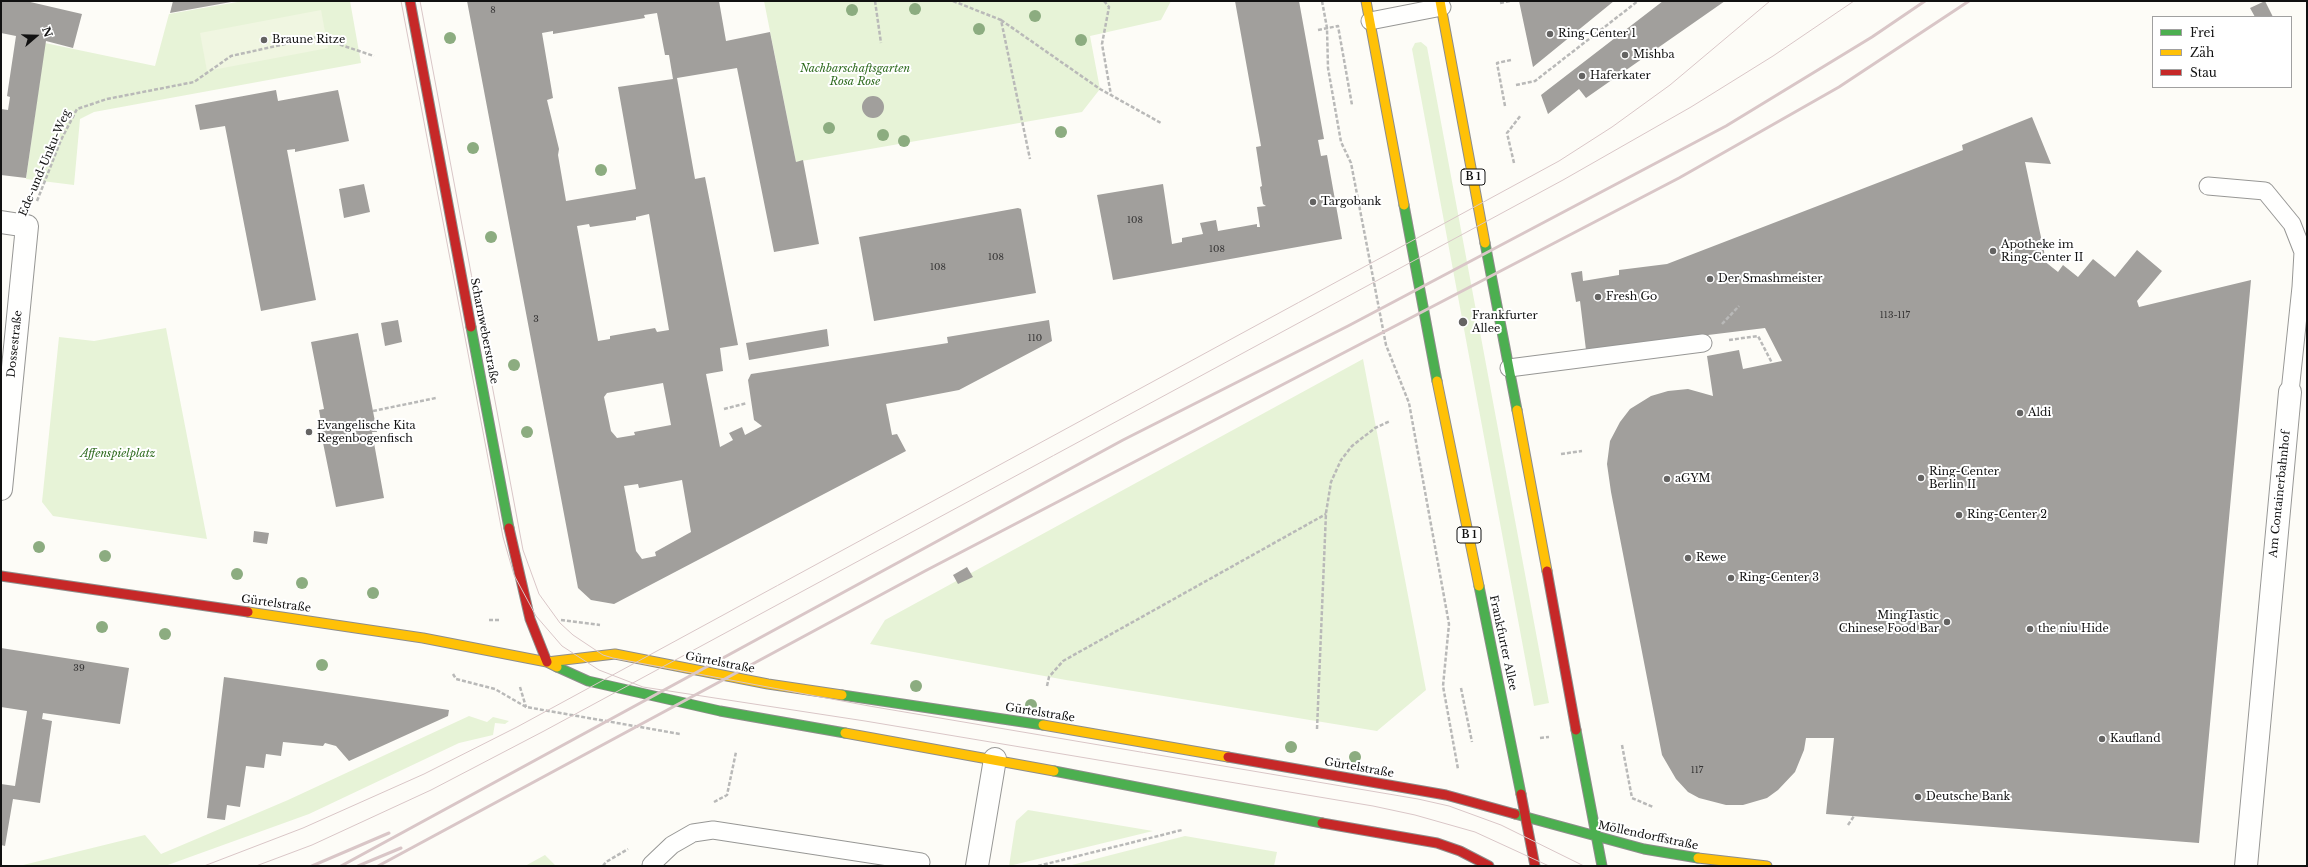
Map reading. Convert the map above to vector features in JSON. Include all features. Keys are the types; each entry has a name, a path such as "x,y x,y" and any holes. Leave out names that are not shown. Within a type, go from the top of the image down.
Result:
{"main road":[{"name":"Scharnweberstraße","path":"410,1 514,554 530,619 547,662"},
{"name":"Frankfurter Allee","path":"1366,1 1430,349 1535,866"},
{"name":"B 1","path":"1441,4 1602,866"},
{"name":"Gürtelstraße","path":"1,576 423,638 547,662 588,681 720,711 995,759 1232,807 1437,843 1460,851 1489,866"},
{"name":"Gürtelstraße","path":"547,662 615,654 768,684 1054,728 1424,791 1526,818"},
{"name":"Möllendorffstraße","path":"1526,818 1644,849 1695,858 1767,866"}],"street":[{"path":"1,222 27,226"},
{"name":"Dossestraße","path":"1,489 27,226"},
{"name":"Am Containerbahnhof","path":"2246,866 2290,392"},
{"path":"976,866 995,759"}],"lane":[{"path":"1370,20 1441,4"},
{"name":"Am Containerbahnhof","path":"2208,186 2265,191 2292,224 2303,252 2301,287 2290,392"},
{"path":"1509,368 1703,343"},
{"path":"652,866 651,865 672,845 693,833 713,830 921,862"}],"path":[{"path":"874,1 881,42"},
{"path":"953,1 1001,20 1111,96 1162,123"},
{"path":"1104,1 1109,7 1102,44 1111,96"},
{"path":"1322,1 1327,28 1328,68 1341,142 1351,163 1386,345 1409,403 1449,624 1443,686 1458,768"},
{"path":"1500,3 1510,1"},
{"path":"1516,85 1535,81 1638,1"},
{"path":"1001,20 1030,159"},
{"path":"1318,30 1338,26 1352,105"},
{"name":"Ede-und-Unku-Weg","path":"27,226 61,140 77,108 107,99 194,82 231,56 317,37 374,56"},
{"path":"1505,106 1497,63 1511,60"},
{"path":"1514,163 1507,133 1521,115"},
{"path":"1703,343 1739,306"},
{"path":"1703,343 1758,336 1772,363"},
{"path":"373,411 436,398"},
{"path":"724,409 747,402"},
{"path":"1317,730 1326,513 1331,482 1341,460 1358,442 1375,428 1390,421"},
{"path":"1561,454 1582,451"},
{"path":"1047,686 1049,677 1063,661 1326,513"},
{"path":"520,688 526,707"},
{"path":"1461,688 1472,742"},
{"path":"1622,745 1632,798 1653,807"},
{"path":"732,770 736,752"},
{"path":"1848,825 1854,816"},
{"path":"1038,866 1182,830"}],"green space":[{"path":"243,1 350,1 361,63 94,112 80,119 74,185 26,179 45,43 155,66 169,14"},
{"name":"Nachbarschaftsgarten Rosa Rose","path":"764,1 1171,1 1161,20 1090,36 1100,89 1082,112 796,162"},
{"name":"Braune Ritze","path":"321,10 328,48 207,71 200,33"},
{"path":"1421,42 1427,47 1549,703 1534,706 1412,49 1415,43"},
{"name":"Affenspielplatz","path":"166,328 207,539 53,516 42,502 59,337 94,341"},
{"path":"1363,359 1426,690 1377,731 1066,680 870,644 885,620"},
{"path":"469,716 487,722 493,717 509,721 505,724 495,723 493,735 459,743 309,814 165,866 19,866 145,835 161,854 288,800"},
{"path":"1028,810 1153,831 1009,866 1016,821"},
{"path":"1185,836 1277,852 1274,866 1068,866"},
{"path":"545,855 556,866 525,866"}],"building":[{"path":"1,1 26,1 82,14 73,48 46,41 26,178 1,175 1,109 8,110 10,97 7,96 16,36 1,33"},
{"path":"173,1 231,1 231,2 170,13"},
{"path":"467,1 719,1 726,41 770,32 796,162 803,160 819,244 774,252 737,68 677,78 695,179 705,177 738,345 720,348 723,371 706,374 720,447 733,440 729,433 742,427 745,435 762,426 754,420 748,380 751,374 948,343 947,337 1049,320 1052,341 959,390 886,404 892,435 897,434 906,451 614,604 591,600 578,588","holes":["657,13 665,55 669,55 673,79 618,87 636,189 566,201 558,155 559,149 547,100 553,98 542,33 553,31 553,34 645,18 644,15","649,214 669,330 657,332 655,328 610,336 610,339 598,341 577,226 589,224 590,227 636,220 636,217","663,383 671,425 634,432 635,435 617,438 611,431 604,397 607,393","682,480 691,532 655,552 656,556 642,559 636,551 624,486 638,484 639,488"]},
{"path":"1235,1 1299,1 1324,139 1318,140 1321,156 1327,155 1342,239 1113,280 1097,195 1163,184 1172,244 1182,242 1182,238 1203,234 1200,223 1216,220 1218,231 1257,224 1257,227 1260,227 1257,207 1266,206 1263,204 1260,187 1262,186 1256,147 1261,146"},
{"name":"Ring-Center 1","path":"1519,1 1614,1 1533,67"},
{"path":"1663,1 1725,1 1586,98 1579,89 1548,114 1541,95"},
{"path":"2265,1 2272,16 2254,16 2250,8"},
{"path":"276,90 278,101 338,90 349,141 295,152 295,149 287,150 316,300 261,311 225,126 200,130 195,105"},
{"path":"873,96 881,99 884,107 881,115 873,118 865,115 862,107 865,99"},
{"name":"Ring-Center Berlin II","path":"2032,117 2051,164 2025,162 2045,256 2043,260 2058,272 2063,265 2078,277 2093,259 2115,277 2137,250 2162,271 2137,301 2139,307 2251,280 2199,843 1826,814 1834,738 1806,738 1804,750 1795,772 1778,790 1767,798 1743,805 1726,805 1699,798 1688,792 1676,779 1662,755 1611,492 1607,464 1610,441 1620,422 1630,409 1651,396 1668,391 1688,389 1713,396 1707,356 1739,350 1743,369 1782,361 1765,328 1586,350 1580,301 1576,302 1571,273 1582,271 1583,281 1619,275 1619,270 1667,264 1963,150 1962,145"},
{"path":"364,184 370,212 344,218 339,189"},
{"path":"1018,208 1021,209 1036,293 874,321 859,237"},
{"path":"398,320 402,342 385,346 381,323"},
{"path":"827,329 829,346 749,360 746,343"},
{"path":"358,333 377,432 372,432 384,498 336,507 320,428 322,427 319,410 324,409 311,342"},
{"path":"254,531 269,533 267,544 253,542"},
{"path":"967,567 973,577 958,584 953,575"},
{"path":"1,648 129,668 120,724 43,713 42,719 52,721 40,803 13,799 5,846 1,845 1,784 15,786 27,711 1,707"},
{"path":"224,677 449,710 448,716 349,761 336,746 325,743 323,746 283,742 281,756 266,754 264,768 246,766 240,807 227,805 225,820 207,818"}],"tram line":[{"path":"401,1 503,537 514,575 536,616 562,646 599,670 643,687 865,721 1373,806 1415,815 1475,832 1549,866"},
{"path":"420,1 523,550 539,594 560,623 573,635 603,655 613,658 869,706 1418,799 1449,806 1501,825 1584,866"},
{"path":"204,866 303,828 424,774 517,727 1559,161 1612,127 1670,85 1770,1"},
{"path":"256,866 312,845 431,790 544,731 1563,180 1691,107 1773,56 1854,1"}],"railway":[{"path":"341,866 1123,440 1348,326 1726,126 1872,37 1925,1"},
{"path":"378,866 925,571 1679,178 1839,87 1969,1"},
{"path":"312,866 389,833"},
{"path":"358,866 401,848"}],"traffic: fast":[{"path":"1404,205 1437,381"},
{"path":"1485,243 1517,410"},
{"path":"471,327 509,528"},
{"path":"1479,586 1521,794"},
{"path":"557,667 588,681 720,711 845,733"},
{"path":"842,695 1043,725"},
{"path":"1576,730 1602,866"},
{"path":"1054,771 1322,823"},
{"path":"1515,814 1644,849 1698,858"}],"traffic: slow":[{"path":"1366,1 1404,205"},
{"path":"1440,1 1485,243"},
{"path":"1437,381 1479,586"},
{"path":"1517,410 1547,571"},
{"path":"248,612 423,638 547,662 557,667"},
{"path":"547,662 615,654 768,684 842,695"},
{"path":"1043,725 1228,757"},
{"path":"845,733 1054,771"},
{"path":"1698,858 1767,866"}],"traffic: jam":[{"path":"410,1 471,327"},
{"path":"509,528 530,619 547,662"},
{"path":"1547,571 1576,730"},
{"path":"1,576 248,612"},
{"path":"1228,757 1446,795 1515,814"},
{"path":"1521,794 1535,866"},
{"path":"1322,823 1437,843 1460,851 1489,866"}],"place":[{"name":"Ring-Center 1","path":"1550,34"},
{"name":"Braune Ritze","path":"264,40"},
{"name":"Mishba","path":"1625,55"},
{"name":"Haferkater","path":"1582,76"},
{"name":"Targobank","path":"1313,202"},
{"name":"Apotheke im Ring-Center II","path":"1993,251"},
{"name":"Der Smashmeister","path":"1710,279"},
{"name":"Fresh Go","path":"1598,297"},
{"name":"Frankfurter Allee","path":"1463,322"},
{"name":"Aldi","path":"2020,413"},
{"name":"Evangelische Kita Regenbogenfisch","path":"309,432"},
{"name":"Ring-Center Berlin II","path":"1921,478"},
{"name":"aGYM","path":"1667,479"},
{"name":"Ring-Center 2","path":"1959,515"},
{"name":"Rewe","path":"1688,558"},
{"name":"Ring-Center 3","path":"1731,578"},
{"name":"MingTastic Chinese Food Bar","path":"1947,622"},
{"name":"the niu Hide","path":"2030,629"},
{"name":"Kaufland","path":"2102,739"},
{"name":"Deutsche Bank","path":"1918,797"}]}
